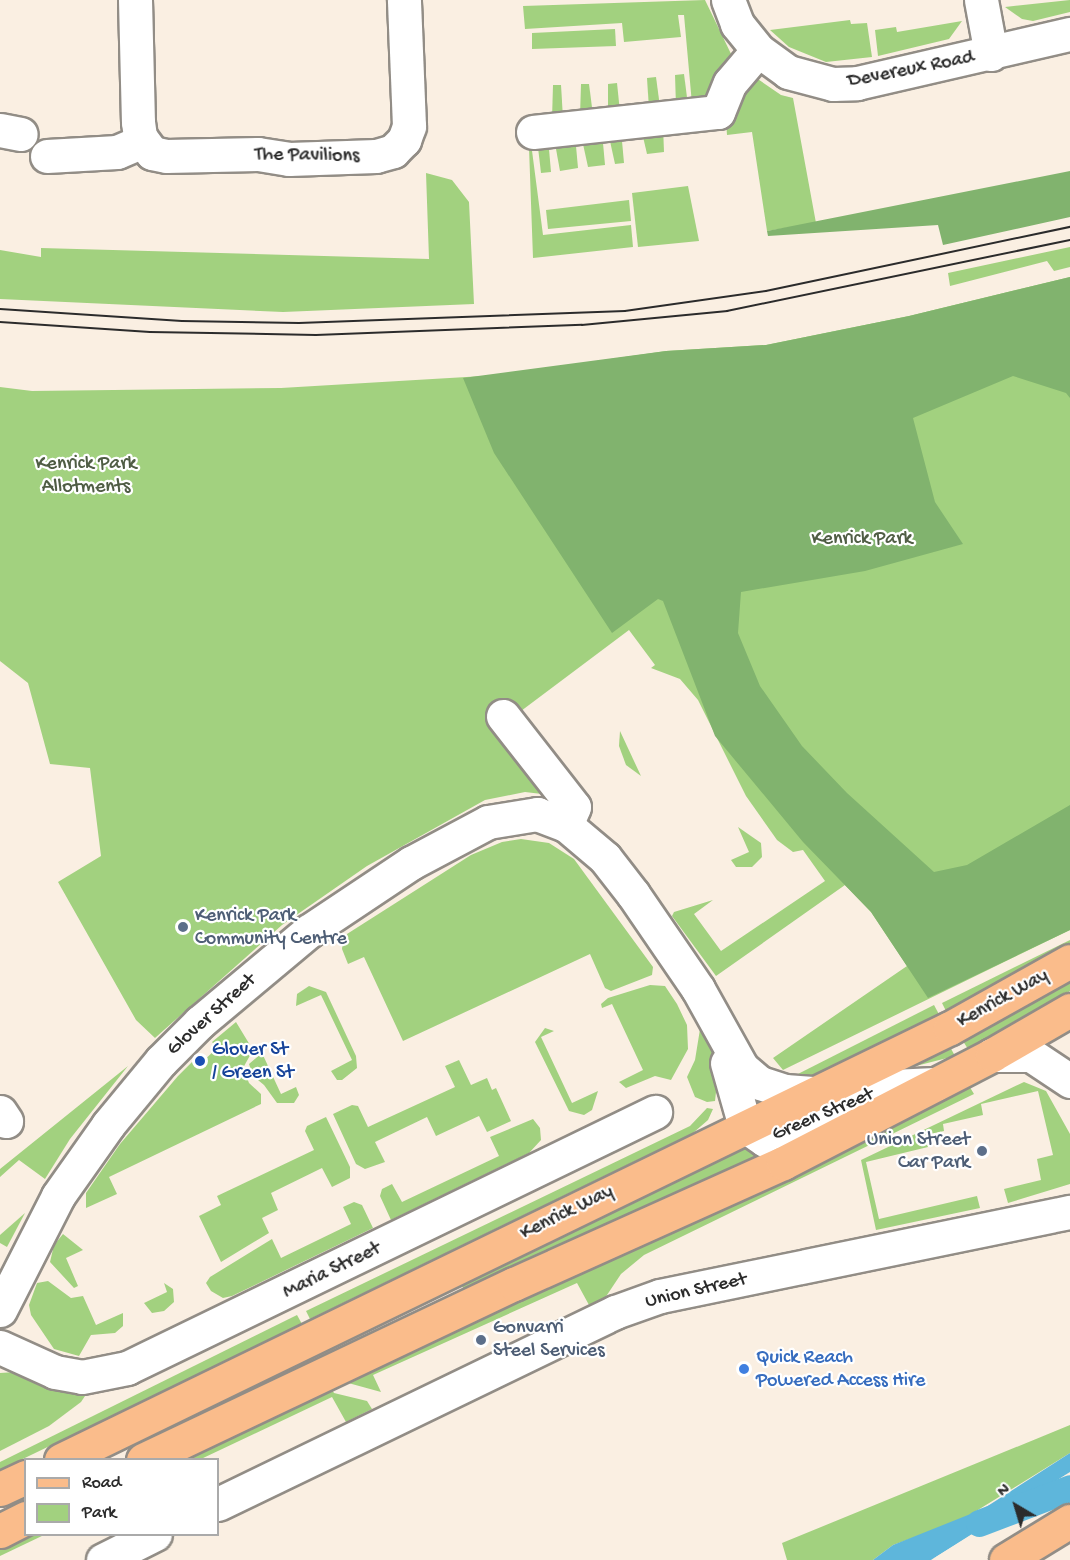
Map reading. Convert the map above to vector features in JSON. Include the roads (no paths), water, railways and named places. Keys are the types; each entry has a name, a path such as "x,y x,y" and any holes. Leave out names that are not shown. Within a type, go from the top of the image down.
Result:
{"main road":[{"name":"Kenrick Way","path":"65,1458 950,1028 1070,961"},
{"name":"Kenrick Way","path":"148,1458 483,1298 783,1162 992,1055 1070,1010"},
{"path":"0,1489 24,1478"},
{"path":"0,1531 24,1519"},
{"path":"1006,1560 1070,1521"}],"street":[{"path":"47,156 117,152 143,141 138,122 135,0"},
{"name":"The Pavilions","path":"143,141 152,153 166,156 258,154 289,159 376,156 393,151 404,140 409,126 404,0"},
{"name":"Devereux Road","path":"728,0 737,24 758,50 788,72 833,84 857,83 1070,34"},
{"path":"981,0 991,54"},
{"path":"533,132 718,112 730,83 758,50"},
{"path":"503,716 574,807 566,825"},
{"name":"Green Street","path":"516,815 537,814 566,825 605,858 633,894 698,989 742,1068 760,1083 785,1091 816,1093"},
{"name":"Glover Street","path":"0,1310 58,1196 108,1125 161,1060 200,1022 309,931 356,898 459,835 516,815"},
{"name":"Green Street","path":"720,1029 745,1126 765,1140 783,1137 892,1086 935,1084"},
{"path":"992,1055 1031,1055 1070,1081"},
{"name":"Green Street","path":"701,1148 716,1130 726,1108 728,1063"},
{"name":"Maria Street","path":"0,1347 55,1372 82,1377 127,1368 656,1112"},
{"name":"Union Street","path":"219,1504 615,1312 660,1296 1070,1212"},
{"path":"103,1560 151,1536"}],"water":[{"path":"1070,1453 1070,1472 931,1560 873,1560 893,1545 983,1509"}],"waterway":[{"path":"979,1523 1070,1488"}],"tram line":[{"path":"0,309 182,321 299,323 625,311 766,291 1070,227"},
{"path":"0,322 150,332 316,335 582,325 727,311 1070,240"}],"place":[{"name":"Kenrick Park Community Centre","path":"183,927"},
{"name":"Glover St / Green St","path":"200,1061"},
{"name":"Union Street Car Park","path":"982,1151"},
{"name":"Gonvarri Steel Services","path":"481,1340"},
{"name":"Quick Reach Powered Access Hire","path":"744,1369"}],"park label":[{"name":"Kenrick Park Allotments","path":"86,476"},
{"name":"Kenrick Park","path":"862,539"}]}
